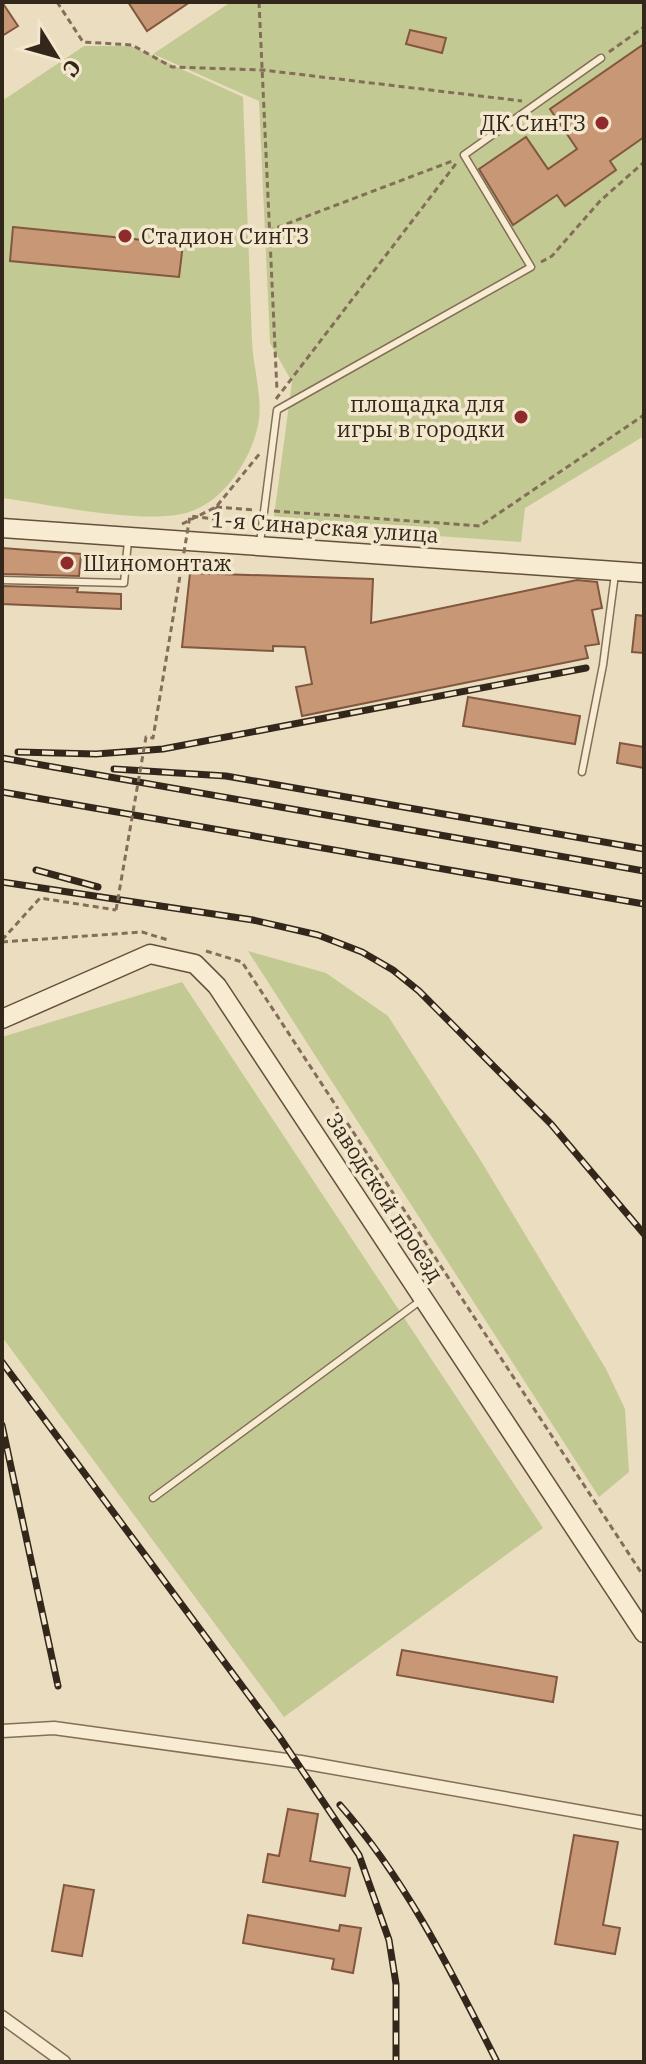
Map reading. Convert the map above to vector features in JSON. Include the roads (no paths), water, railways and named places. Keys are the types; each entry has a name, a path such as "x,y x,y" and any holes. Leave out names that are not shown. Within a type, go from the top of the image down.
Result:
{"street":[{"name":"1-я Синарская улица","path":"2,528 644,573"},
{"name":"Заводской проезд","path":"2,1019 150,954 195,964 217,986 644,1633"},
{"path":"2,1731 54,1728 301,1762 644,1823"},
{"path":"2,2017 64,2062"}],"lane":[{"path":"260,546 277,410 531,267 464,155 601,58"},
{"path":"2,580 124,583 129,537"},
{"path":"582,772 603,665 616,570"},
{"path":"153,1498 423,1299"}],"railway":[{"path":"18,752 96,754 163,749 586,668"},
{"path":"2,758 644,871"},
{"path":"114,769 226,776 644,849"},
{"path":"2,792 644,904"},
{"path":"36,870 98,887"},
{"path":"2,882 253,920 318,935 362,952 393,970 419,991 551,1124 644,1234"},
{"path":"2,1362 279,1736 359,1855 389,1940 396,1984 396,2062"},
{"path":"2,1425 58,1686"},
{"path":"340,1805 407,1896 497,2062"}],"place":[{"name":"ДК СинТЗ","path":"602,123"},
{"name":"Стадион СинТЗ","path":"125,236"},
{"name":"площадка для игры в городки","path":"521,417"},
{"name":"Шиномонтаж","path":"67,563"}]}
